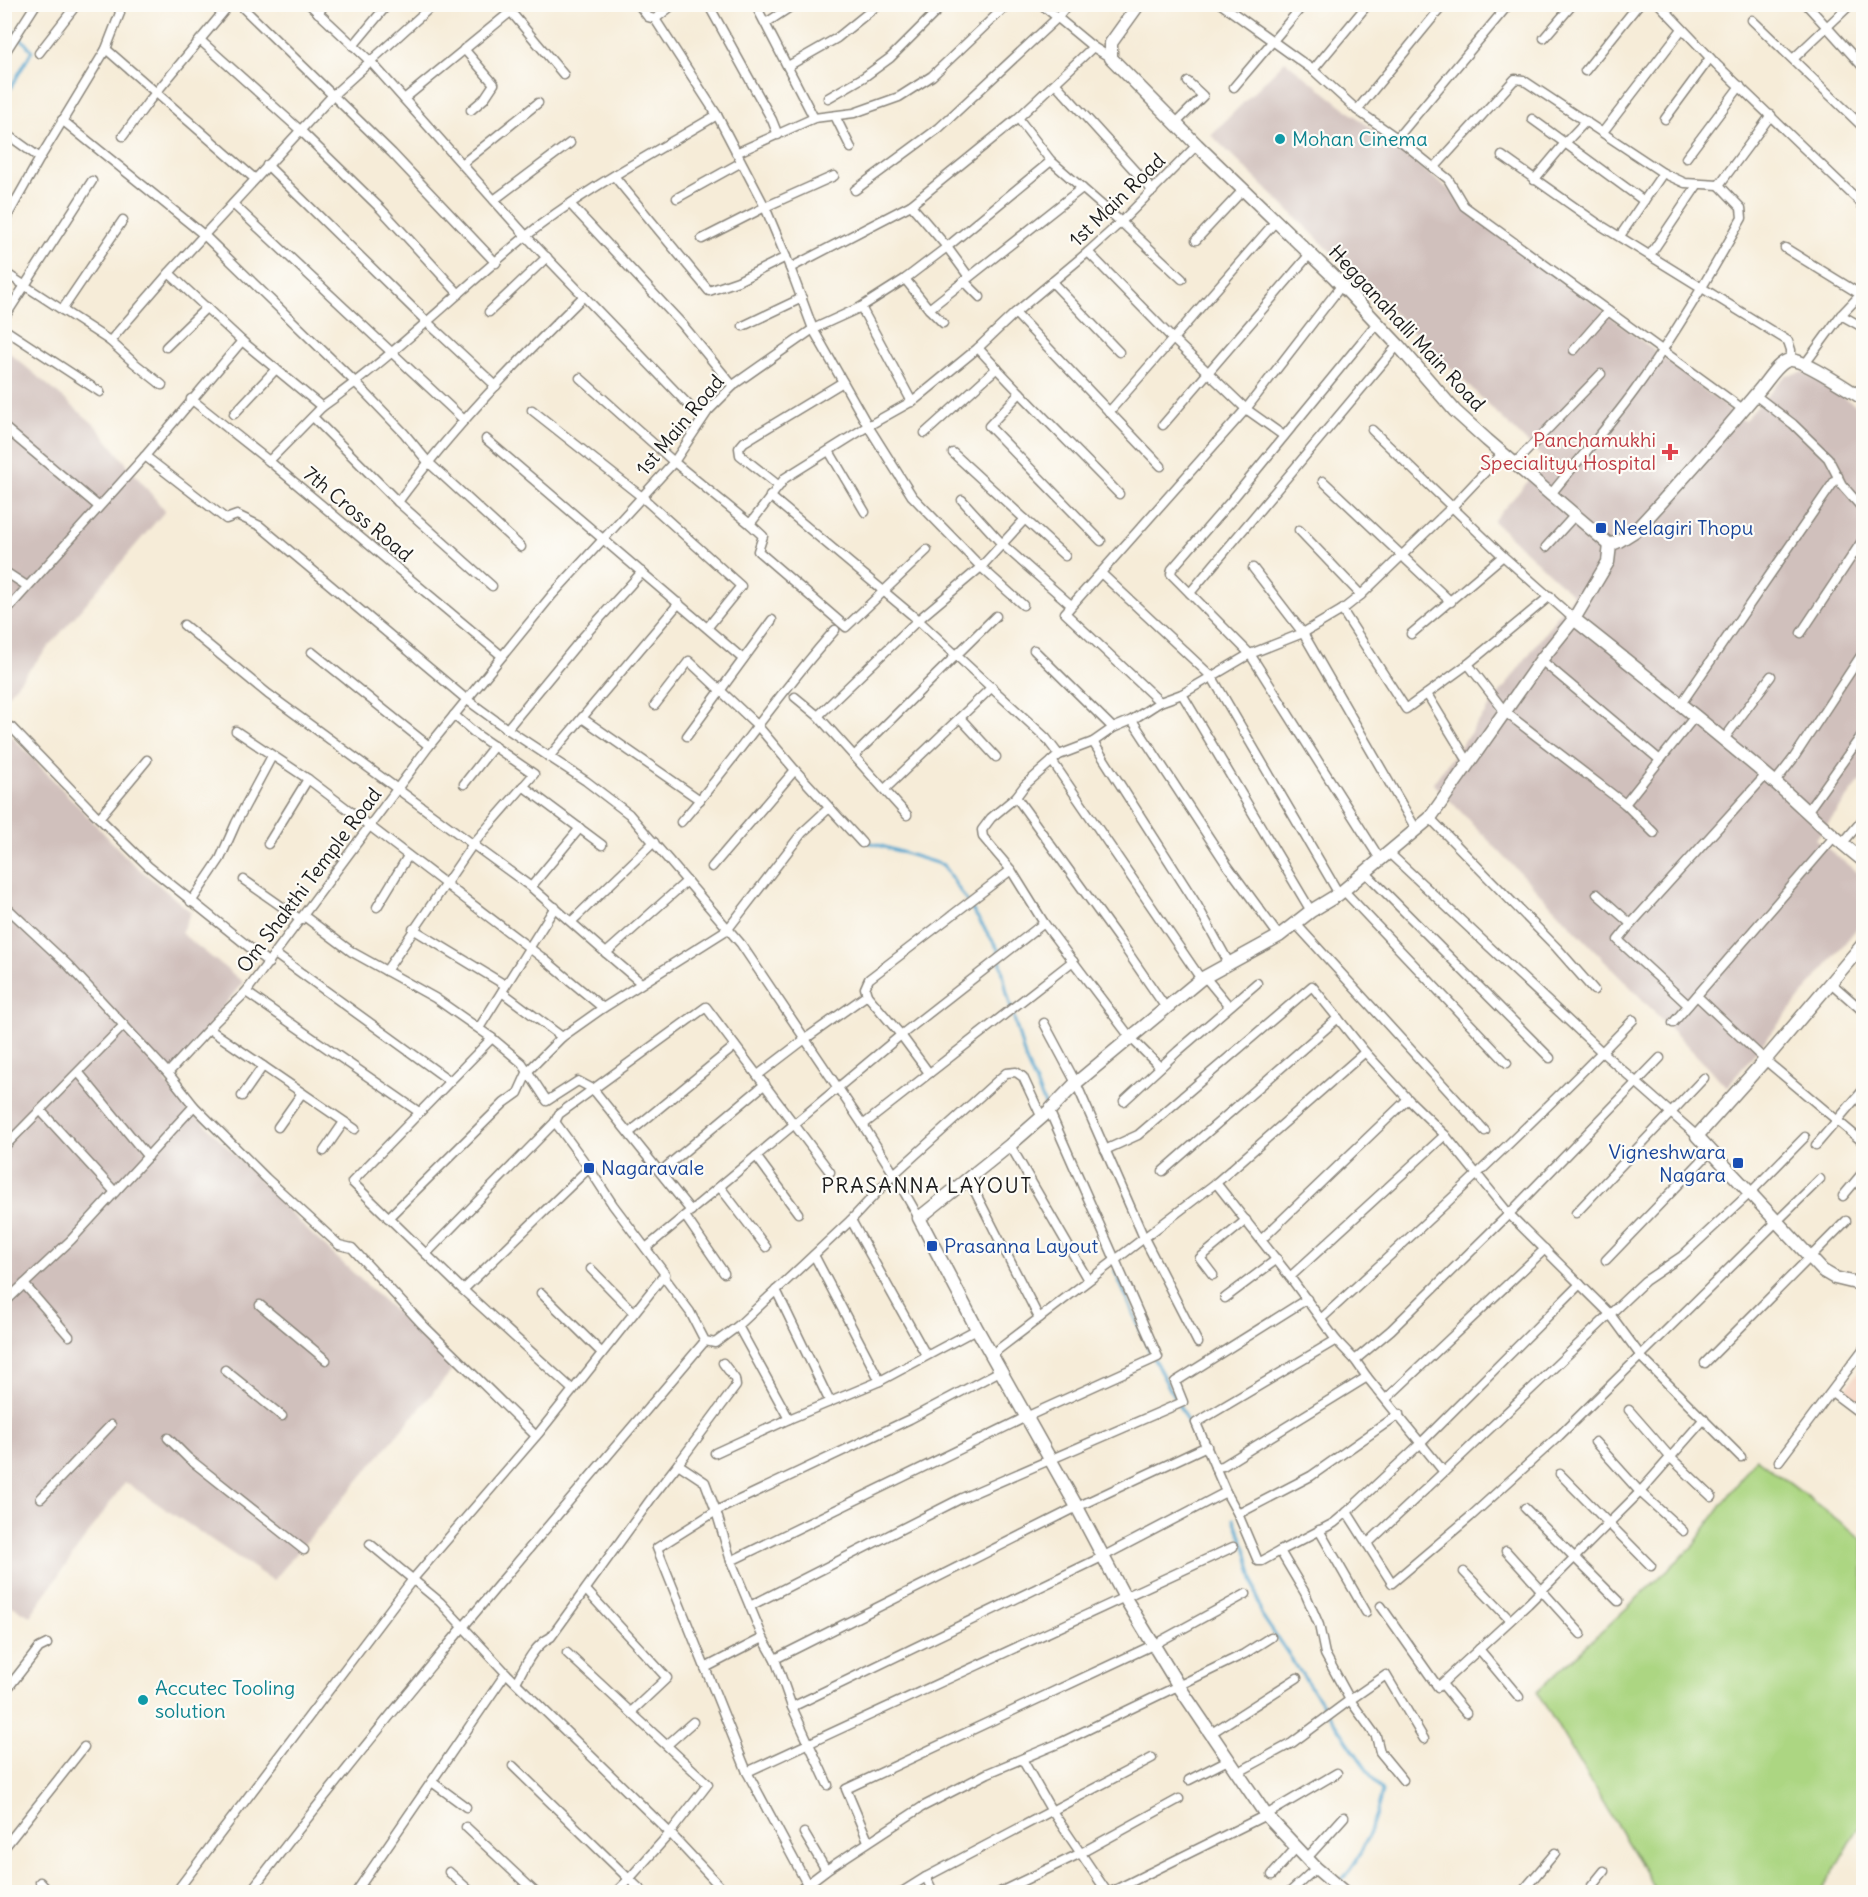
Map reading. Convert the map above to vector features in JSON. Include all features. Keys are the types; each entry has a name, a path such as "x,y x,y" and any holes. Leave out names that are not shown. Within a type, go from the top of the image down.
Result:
{"street":[{"path":"4,54 36,4"},
{"path":"39,53 77,4"},
{"path":"4,222 62,120 106,49 120,13 117,4"},
{"path":"123,136 149,101 230,4"},
{"path":"239,4 392,153 496,263"},
{"path":"309,4 371,62 526,236 702,419"},
{"path":"318,13 325,4"},
{"path":"353,46 388,4"},
{"path":"110,341 169,273 333,95 434,4"},
{"path":"404,99 520,4"},
{"path":"638,4 648,17 655,19 717,115 740,163 765,207 813,329 868,426 912,496 981,567 1023,605"},
{"path":"655,19 674,4"},
{"path":"708,4 778,135"},
{"path":"755,4 814,118"},
{"path":"766,23 795,4"},
{"path":"788,66 837,38 879,4"},
{"path":"828,98 864,77 890,58 944,4"},
{"path":"736,153 814,118 865,110 899,97 932,76 1008,4"},
{"path":"1041,4 1092,47 1111,58"},
{"path":"855,190 939,128 1068,4"},
{"path":"1111,58 1111,44 1139,4"},
{"path":"1221,4 1313,70 1357,110 1397,138 1448,179 1464,206 1744,410"},
{"path":"1234,87 1304,4"},
{"path":"1313,70 1368,4"},
{"path":"1357,110 1444,4"},
{"path":"1397,138 1509,4"},
{"path":"1544,38 1573,4"},
{"path":"1585,71 1639,4"},
{"path":"1659,4 1710,58 1863,206"},
{"path":"1806,4 1863,68"},
{"path":"1793,59 1851,4"},
{"path":"511,12 564,75"},
{"path":"1752,20 1863,128"},
{"path":"1603,132 1682,29"},
{"path":"200,40 300,130 381,209 459,294"},
{"path":"790,268 911,205 1018,118 1092,47"},
{"path":"106,49 255,180"},
{"path":"464,49 494,84 484,99 471,110"},
{"name":"Hegganahalli Main Road","path":"1111,58 1310,254 1398,345 1455,411 1610,545"},
{"path":"1665,119 1710,58"},
{"path":"1434,168 1515,79 1523,80 1663,173 1677,180 1698,184 1719,184 1741,208 1742,218 1703,288 1662,351 1633,392 1551,494"},
{"path":"1176,123 1203,96 1188,82"},
{"path":"1056,84 1153,191"},
{"path":"1686,158 1740,86"},
{"path":"462,164 538,103"},
{"path":"269,461 322,407 356,383 393,352 526,236 614,176 717,115"},
{"path":"1719,184 1771,115"},
{"path":"835,116 851,148"},
{"path":"1018,118 1051,161 1182,279"},
{"path":"62,120 204,235 356,383 428,462 521,547"},
{"path":"1532,120 1644,201"},
{"path":"1534,180 1586,121"},
{"path":"4,132 40,158"},
{"path":"494,200 570,142"},
{"name":"1st Main Road","path":"750,524 785,478 868,426 912,402 978,348 1121,222 1197,145"},
{"path":"1502,156 1597,223 1788,341 1791,360"},
{"name":"1st Main Road","path":"466,699 602,539 674,462 702,419 733,386 813,329 861,307 905,279 1051,161"},
{"path":"677,198 740,163"},
{"path":"267,165 427,322 496,386"},
{"path":"1620,236 1663,173"},
{"path":"614,176 710,291 786,257"},
{"path":"702,239 834,176"},
{"path":"4,318 92,181"},
{"path":"1650,255 1698,184"},
{"path":"929,309 1082,188"},
{"path":"1196,240 1244,189"},
{"path":"233,204 464,420"},
{"path":"571,205 682,324 733,386"},
{"path":"911,205 947,247 980,297"},
{"path":"62,310 123,220"},
{"path":"1109,412 1276,221"},
{"path":"1785,248 1862,294 1841,315 1805,364"},
{"path":"1088,252 1173,339 1209,371 1246,409 1284,436"},
{"path":"1163,425 1310,254"},
{"path":"489,312 547,257"},
{"path":"4,272 110,341 162,385"},
{"path":"169,273 242,341 322,407"},
{"path":"905,279 943,323"},
{"path":"1052,282 1119,352"},
{"path":"1160,702 1065,613 1246,409 1341,286"},
{"path":"398,501 464,420 584,296"},
{"path":"743,326 802,298"},
{"path":"166,347 207,307"},
{"path":"861,307 912,402"},
{"path":"1574,350 1608,311"},
{"path":"1015,313 1161,466"},
{"path":"1841,315 1863,328"},
{"path":"1377,323 1172,569 1171,574 1250,654 1384,856 1697,1136 1827,1274 1863,1285"},
{"path":"4,329 100,392"},
{"path":"4,613 145,456 242,341"},
{"path":"1190,593 1398,345"},
{"path":"978,348 1119,494"},
{"path":"919,1218 1010,1145 1046,1114 1076,1083 1203,978 1279,936 1311,911 1341,893 1430,818 1541,660 1574,619 1608,562 1610,545 1635,531 1723,436 1782,364 1791,360 1805,364 1863,399"},
{"path":"925,433 997,368"},
{"path":"234,414 276,369"},
{"path":"1514,464 1601,374"},
{"path":"580,378 674,462 763,536 758,551 846,627 927,550"},
{"path":"779,486 740,456 739,448 744,442 843,382"},
{"path":"1020,393 989,426 1101,541"},
{"path":"1755,395 1792,424 1828,458 1842,485 1863,510"},
{"name":"7th Cross Road","path":"191,399 269,461 502,656"},
{"path":"532,410 642,496 741,586 708,627"},
{"path":"313,417 398,501 492,586"},
{"path":"4,427 98,506"},
{"path":"1372,430 1503,556 1574,619 1696,715 1863,861"},
{"path":"486,439 743,659"},
{"path":"829,451 865,512"},
{"path":"953,453 1065,555"},
{"path":"1160,1067 1130,1037 1073,962 1044,923 1011,870 983,837 982,830 1025,785 1059,755 1093,742 1113,728 1132,720 1160,702 1182,694 1250,654 1303,633 1342,610 1361,595 1452,507 1503,453"},
{"path":"145,456 226,519 237,515 260,526 466,699 586,781 629,814 741,944 894,1174 1125,1598 1178,1685 1266,1815 1316,1868 1344,1892"},
{"path":"1681,704 1838,476"},
{"path":"1323,481 1451,602"},
{"path":"770,496 918,620 1046,738 1059,755"},
{"path":"962,500 1003,544 1071,605"},
{"path":"1546,547 1576,514"},
{"path":"818,716 918,620 981,567 1024,519"},
{"path":"1299,530 1361,595"},
{"path":"1801,633 1863,538"},
{"path":"1411,634 1503,556"},
{"path":"1253,568 1303,633 1416,829"},
{"path":"4,572 27,586"},
{"path":"507,729 582,637 642,572"},
{"path":"1102,574 1212,677 1341,893 1507,1063"},
{"path":"1342,610 1406,709 1468,664 1550,596"},
{"path":"549,756 679,603"},
{"path":"854,756 996,616"},
{"path":"687,736 772,620"},
{"path":"184,625 268,694 531,887 641,983"},
{"path":"681,822 800,669 835,630"},
{"path":"1034,650 1113,728"},
{"path":"1688,1005 1618,940 1771,779 1793,759 1863,651"},
{"path":"312,652 429,746"},
{"path":"1541,660 1660,760"},
{"path":"655,705 689,661 757,725 862,843"},
{"path":"1468,664 1505,712 1626,804 1654,833"},
{"path":"1724,739 1771,676"},
{"path":"885,789 992,687"},
{"path":"1182,694 1311,911"},
{"path":"1427,694 1469,764"},
{"path":"795,697 818,716 907,815"},
{"name":"Om Shakthi Temple Road","path":"168,1072 246,992 466,699"},
{"path":"386,971 429,905 446,886 473,844 534,774 454,715"},
{"path":"1626,804 1696,715"},
{"path":"960,717 996,757"},
{"path":"582,718 700,800"},
{"path":"1132,720 1227,865 1279,936"},
{"path":"11,727 148,866 190,902 269,963"},
{"path":"236,730 308,779 603,1008"},
{"path":"1807,812 1863,732"},
{"path":"1093,742 1197,905 1229,963"},
{"path":"464,784 494,746"},
{"path":"190,902 220,859 236,823 272,756"},
{"path":"99,818 147,760"},
{"path":"1052,761 1203,978 1229,1006"},
{"path":"712,867 795,770"},
{"path":"268,844 308,779"},
{"path":"523,786 602,845"},
{"path":"1016,797 1166,1008"},
{"path":"388,1218 504,1103 518,1093 528,1071 562,1037 641,983 728,929 802,833 829,808"},
{"path":"1430,818 1557,948 1594,990"},
{"path":"1673,1023 1838,841 1863,818"},
{"path":"531,887 580,828"},
{"path":"572,921 654,842"},
{"path":"377,907 408,856"},
{"path":"929,1073 867,995 866,987 869,979 1011,870"},
{"path":"1365,872 1550,1058"},
{"path":"244,880 352,952 435,998 492,1038 522,1063 547,1101 578,1081 593,1089 660,1172 724,1273"},
{"path":"606,953 687,881"},
{"path":"1597,894 1631,924"},
{"path":"4,905 69,966 168,1072 194,1106 266,1178 339,1245 352,1248 422,1324 536,1436"},
{"path":"478,1029 555,907"},
{"path":"646,1248 901,1035 1044,923"},
{"path":"1296,924 1485,1131"},
{"path":"413,929 503,988 562,1037"},
{"path":"1697,1136 1765,1060 1863,943"},
{"path":"275,954 450,1081"},
{"path":"863,1125 1073,962"},
{"path":"1124,1101 1257,983"},
{"path":"1831,983 1863,1012"},
{"path":"1106,1150 1138,1135 1312,986 1365,1052 1445,1136 1509,1214 1610,1314 1643,1359 1741,1456"},
{"path":"246,992 419,1113"},
{"path":"758,1075 867,995"},
{"path":"1697,996 1765,1060 1863,1143"},
{"path":"426,1254 555,1122 559,1114 706,1007 830,1172"},
{"path":"1162,1171 1338,1018"},
{"path":"1322,1318 1476,1175 1603,1053 1633,1020"},
{"path":"1044,1023 1076,1083 1144,1238 1198,1343"},
{"path":"4,1147 124,1025"},
{"path":"209,1029 355,1130"},
{"path":"492,1038 352,1182 463,1290 573,1390"},
{"path":"629,1133 735,1046"},
{"path":"991,1355 1216,1183 1365,1052"},
{"path":"1355,1360 1391,1330 1509,1214 1660,1058"},
{"path":"242,1096 263,1066"},
{"path":"705,1341 715,1343 738,1326 851,1220 894,1174 1006,1073 1016,1072 1023,1077 1046,1114 1154,1359 1026,1417 731,1562"},
{"path":"79,1073 148,1157"},
{"path":"1576,1213 1704,1078"},
{"path":"660,1172 765,1084"},
{"path":"1816,1145 1863,1089"},
{"path":"278,1127 302,1093"},
{"path":"1262,1239 1408,1099"},
{"path":"4,1303 71,1240 194,1106"},
{"path":"41,1111 115,1192"},
{"path":"324,1151 344,1122"},
{"path":"555,1122 665,1274 664,1277 690,1312 705,1341"},
{"path":"1290,1277 1445,1136"},
{"path":"1367,1544 1645,1281 1682,1256 1750,1193 1805,1137"},
{"path":"1010,1145 1088,1280"},
{"path":"1606,1260 1711,1151"},
{"path":"756,1156 798,1213"},
{"path":"463,1290 589,1168"},
{"path":"1843,1196 1863,1170"},
{"path":"968,1178 1039,1318"},
{"path":"1347,1512 1392,1583 1470,1518 1559,1436 1820,1179"},
{"path":"1216,1183 1262,1239 1336,1340 1355,1360 1444,1472"},
{"path":"720,1187 766,1246"},
{"path":"851,1220 926,1355"},
{"path":"1213,1275 1200,1258 1246,1220"},
{"path":"1705,1362 1846,1221"},
{"path":"1386,1399 1545,1249"},
{"path":"814,1255 880,1381"},
{"path":"1225,1298 1277,1259"},
{"path":"591,1269 634,1313"},
{"path":"176,1893 413,1580 536,1436 664,1277"},
{"path":"24,1284 69,1336"},
{"path":"1336,1340 1196,1423 1258,1561 1334,1523 1347,1512 1421,1443 1580,1284"},
{"path":"776,1290 830,1402"},
{"path":"541,1293 602,1353"},
{"path":"750,1606 962,1498 1183,1402 1175,1382 1307,1299"},
{"path":"260,1305 326,1360"},
{"path":"738,1326 789,1419"},
{"path":"715,1454 789,1419 880,1381 977,1329"},
{"path":"250,1893 304,1822 464,1626 705,1341"},
{"path":"1779,1461 1863,1348"},
{"path":"516,1682 530,1657 543,1641 551,1637 652,1496 736,1386 735,1379 723,1363"},
{"path":"225,1370 282,1416"},
{"path":"807,1884 747,1772 657,1548 716,1510 910,1419 1000,1371"},
{"path":"1215,1467 1223,1466 1367,1377"},
{"path":"1832,1392 1863,1416"},
{"path":"1629,1410 1671,1458 1712,1497"},
{"path":"1238,1514 1311,1476 1399,1414"},
{"path":"1381,1606 1438,1687 1542,1591 1640,1492 1704,1419"},
{"path":"41,1498 111,1425"},
{"path":"168,1438 188,1458 304,1550"},
{"path":"1595,1442 1640,1492 1683,1530"},
{"path":"775,1659 1077,1507 1207,1446"},
{"path":"678,1464 705,1482 716,1510 731,1562 775,1659 792,1707 828,1785"},
{"path":"1560,1474 1651,1566"},
{"path":"792,1707 1104,1556 1226,1492"},
{"path":"1525,1508 1618,1601"},
{"path":"1319,1530 1366,1612"},
{"path":"370,1544 440,1602 506,1673 670,1833 725,1893"},
{"path":"747,1772 1233,1547"},
{"path":"1280,1551 1305,1593 1319,1625 1325,1654 1350,1700 1376,1736 1380,1752 1403,1780"},
{"path":"1506,1551 1581,1634"},
{"path":"1464,1572 1510,1620"},
{"path":"586,1590 668,1678 631,1712"},
{"path":"868,1841 846,1790 1155,1644 1246,1594"},
{"path":"797,1893 868,1841 922,1807 988,1773 1062,1742 1244,1654 1271,1637"},
{"path":"705,1668 764,1638"},
{"path":"4,1693 39,1648 47,1644"},
{"path":"1479,1649 1519,1697"},
{"path":"567,1653 708,1784 670,1833 616,1893"},
{"path":"356,1893 506,1673"},
{"path":"1237,1773 1292,1743 1386,1675 1424,1739"},
{"path":"1210,1734 1297,1678"},
{"path":"1442,1684 1466,1713"},
{"path":"667,1745 693,1722"},
{"path":"4,1848 84,1747"},
{"path":"902,1893 926,1877 1152,1758"},
{"path":"1022,1759 1052,1811 1109,1893 1266,1815 1337,1773"},
{"path":"1189,1780 1228,1760"},
{"path":"513,1766 643,1893"},
{"path":"432,1782 466,1807"},
{"path":"1000,1893 1179,1799"},
{"path":"1307,1858 1344,1817"},
{"path":"466,1827 535,1893"},
{"path":"804,1833 826,1870"},
{"path":"1272,1875 1296,1848"},
{"path":"1522,1893 1555,1852"},
{"path":"1290,1893 1316,1868"},
{"path":"1587,1893 1604,1871"},
{"path":"449,1872 471,1893"},
{"path":"926,1877 933,1893"},
{"path":"40,1882 49,1893"}],"shaded area":[{"path":"1285,61 1744,421 1786,375 1803,372 1863,410 1863,778 1816,839 1863,877 1863,921 1727,1087 1433,783 1573,595 1493,521 1546,461 1211,135"},
{"path":"5,349 95,425 165,511 5,698"},
{"path":"5,729 130,861 191,912 181,933 243,982 165,1082 306,1229 455,1367 273,1581 125,1482 30,1616 5,1602"},
{"path":"1863,1364 1863,1409 1843,1393"}],"green space":[{"path":"1756,1458 1863,1539 1863,1820 1822,1892 1657,1892 1537,1692 1692,1547"}],"waterway":[{"path":"4,19 32,51 4,99"},
{"path":"862,840 943,865 998,949 1007,993 1026,1061 1046,1107"},
{"path":"1115,1271 1150,1352 1206,1456"},
{"path":"1234,1519 1246,1549 1261,1614 1382,1792 1367,1840 1355,1863 1339,1883"}],"place":[{"name":"Mohan Cinema","path":"1280,139"},
{"name":"Panchamukhi Specialityu Hospital","path":"1670,452"},
{"name":"Neelagiri Thopu","path":"1601,528"},
{"name":"Vigneshwara Nagara","path":"1738,1163"},
{"name":"Nagaravale","path":"589,1168"},
{"name":"Prasanna Layout","path":"932,1246"},
{"name":"Accutec Tooling solution","path":"143,1700"}],"district":[{"name":"PRASANNA LAYOUT","path":"927,1186"}]}
